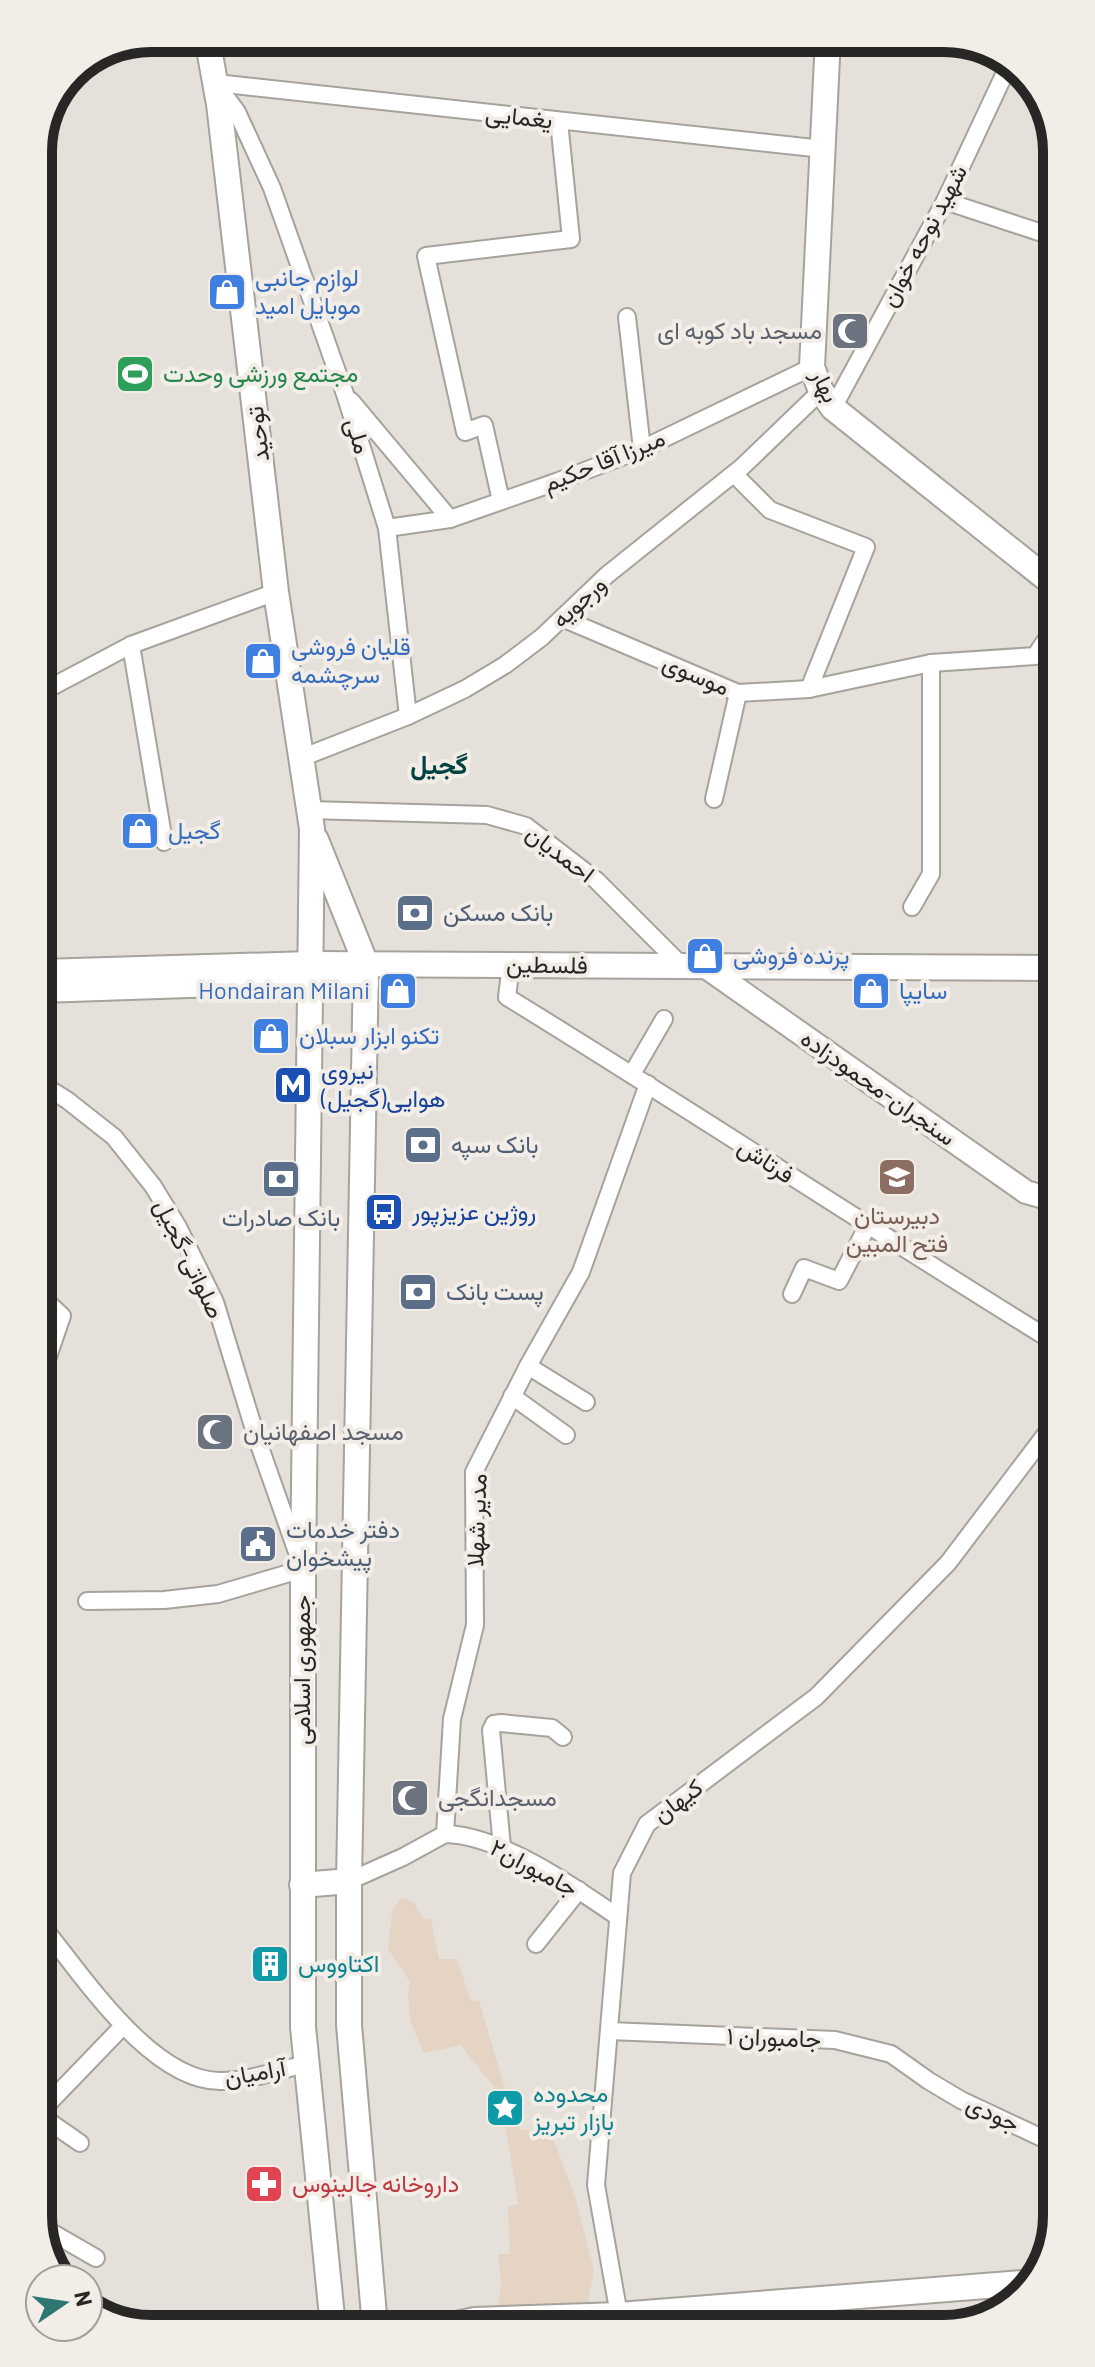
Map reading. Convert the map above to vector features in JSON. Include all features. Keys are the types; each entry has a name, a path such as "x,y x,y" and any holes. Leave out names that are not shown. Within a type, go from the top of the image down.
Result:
{"main road":[{"name":"توحید","path":"210,52 276,592 310,820"},
{"name":"بهار","path":"827,52 812,367 827,399 1043,576"},
{"name":"جمهوری اسلامی","path":"310,820 303,1569 303,2027 332,2315"},
{"path":"310,820 366,973"},
{"name":"فلسطین","path":"52,972 366,973 511,965 1043,968"},
{"name":"فلسطین","path":"52,989 310,972"},
{"name":"جمهوری اسلامی","path":"366,973 349,2025 374,2315"},
{"path":"302,1885 349,1881"},
{"path":"619,2315 1015,2284"}],"street":[{"name":"شهید نوحه خوان","path":"827,399 945,201 1005,73"},
{"name":"یغمایی","path":"216,83 823,149"},
{"name":"ملی","path":"216,83 237,112 272,188 345,394 387,528 408,716"},
{"path":"501,501 484,425 465,432 426,256 571,239 559,121"},
{"path":"945,201 1043,233"},
{"path":"627,317 642,449"},
{"name":"میرزا آقا حکیم","path":"387,528 450,519 642,449 812,367"},
{"path":"345,394 450,519"},
{"name":"ورجویه","path":"301,758 408,716 465,689 505,665 562,618 607,575 827,399"},
{"path":"734,474 770,510 866,547 809,689"},
{"path":"52,687 131,645 276,592"},
{"name":"موسوی","path":"562,618 738,693 809,689 931,663 1035,656 1043,644"},
{"path":"131,645 164,842"},
{"path":"912,907 931,874 931,663"},
{"path":"714,799 738,693"},
{"name":"احمدیان","path":"310,820 487,815 526,826 596,880 694,967"},
{"name":"فرتاش","path":"511,965 507,997 1043,1335"},
{"name":"سنجران-محمودزاده","path":"694,967 1026,1192 1043,1197"},
{"path":"632,1074 664,1019"},
{"name":"مدیر شهلا","path":"445,1834 452,1719 475,1625 474,1472 581,1272 648,1084"},
{"name":"صلواتی-گجیل","path":"52,1091 122,1145 153,1186 178,1227 215,1302 256,1436 303,1569"},
{"path":"792,1294 804,1268 839,1281 867,1227"},
{"path":"52,1306 62,1316 52,1345"},
{"path":"528,1366 586,1402"},
{"path":"512,1396 566,1435"},
{"name":"کیهان","path":"619,2315 596,2185 622,1873 647,1824 825,1688 948,1563 1043,1438"},
{"path":"87,1601 164,1600 218,1594 303,1569"},
{"path":"502,1847 491,1730 494,1724 552,1728 563,1737"},
{"path":"349,1881 445,1834"},
{"name":"جامبوران۲","path":"445,1834 464,1834 502,1847 579,1890 618,1917"},
{"path":"536,1944 579,1890"},
{"name":"آرامیان","path":"52,1938 123,2026 170,2065 188,2074 218,2082 306,2064"},
{"path":"52,2100 123,2026"},
{"name":"جامبوران ۱","path":"609,2031 835,2040 891,2054 929,2081"},
{"name":"جودی","path":"929,2081 961,2100 1043,2138"},
{"path":"52,2124 80,2143"},
{"path":"54,2234 96,2258"}],"shaded area":[{"name":"محدوده بازار تبریز","path":"401,1898 414,1902 423,1919 431,1919 439,1959 457,1959 471,2001 479,2001 516,2126 523,2130 551,2132 576,2200 594,2271 585,2315 497,2315 501,2282 498,2254 510,2254 508,2206 518,2204 496,2090 461,2045 424,2053 410,2020 410,1982 388,1949 392,1912"}],"place":[{"name":"لوازم جانبی موبایل امید","path":"227,292"},
{"name":"مسجد باد کوبه ای","path":"850,331"},
{"name":"مجتمع ورزشی وحدت","path":"135,374"},
{"name":"قلیان فروشی سرچشمه","path":"263,661"},
{"name":"گجیل","path":"140,831"},
{"name":"بانک مسکن","path":"415,913"},
{"name":"پرنده فروشی","path":"705,956"},
{"name":"Hondairan Milani","path":"398,991"},
{"name":"سایپا","path":"871,991"},
{"name":"تکنو ابزار سبلان","path":"271,1036"},
{"name":"نیروی هوایی(گجیل)","path":"293,1085"},
{"name":"بانک سپه","path":"423,1145"},
{"name":"دبیرستان فتح المبین","path":"897,1177"},
{"name":"بانک صادرات","path":"281,1179"},
{"name":"روژین عزیزپور","path":"384,1212"},
{"name":"پست بانک","path":"418,1292"},
{"name":"مسجد اصفهانیان","path":"215,1432"},
{"name":"دفتر خدمات پیشخوان","path":"258,1544"},
{"name":"مسجدانگجی","path":"410,1798"},
{"name":"اکتاووس","path":"270,1964"},
{"name":"محدوده بازار تبریز","path":"505,2108"},
{"name":"داروخانه جالینوس","path":"264,2184"}],"district":[{"name":"گجیل","path":"439,765"}]}
